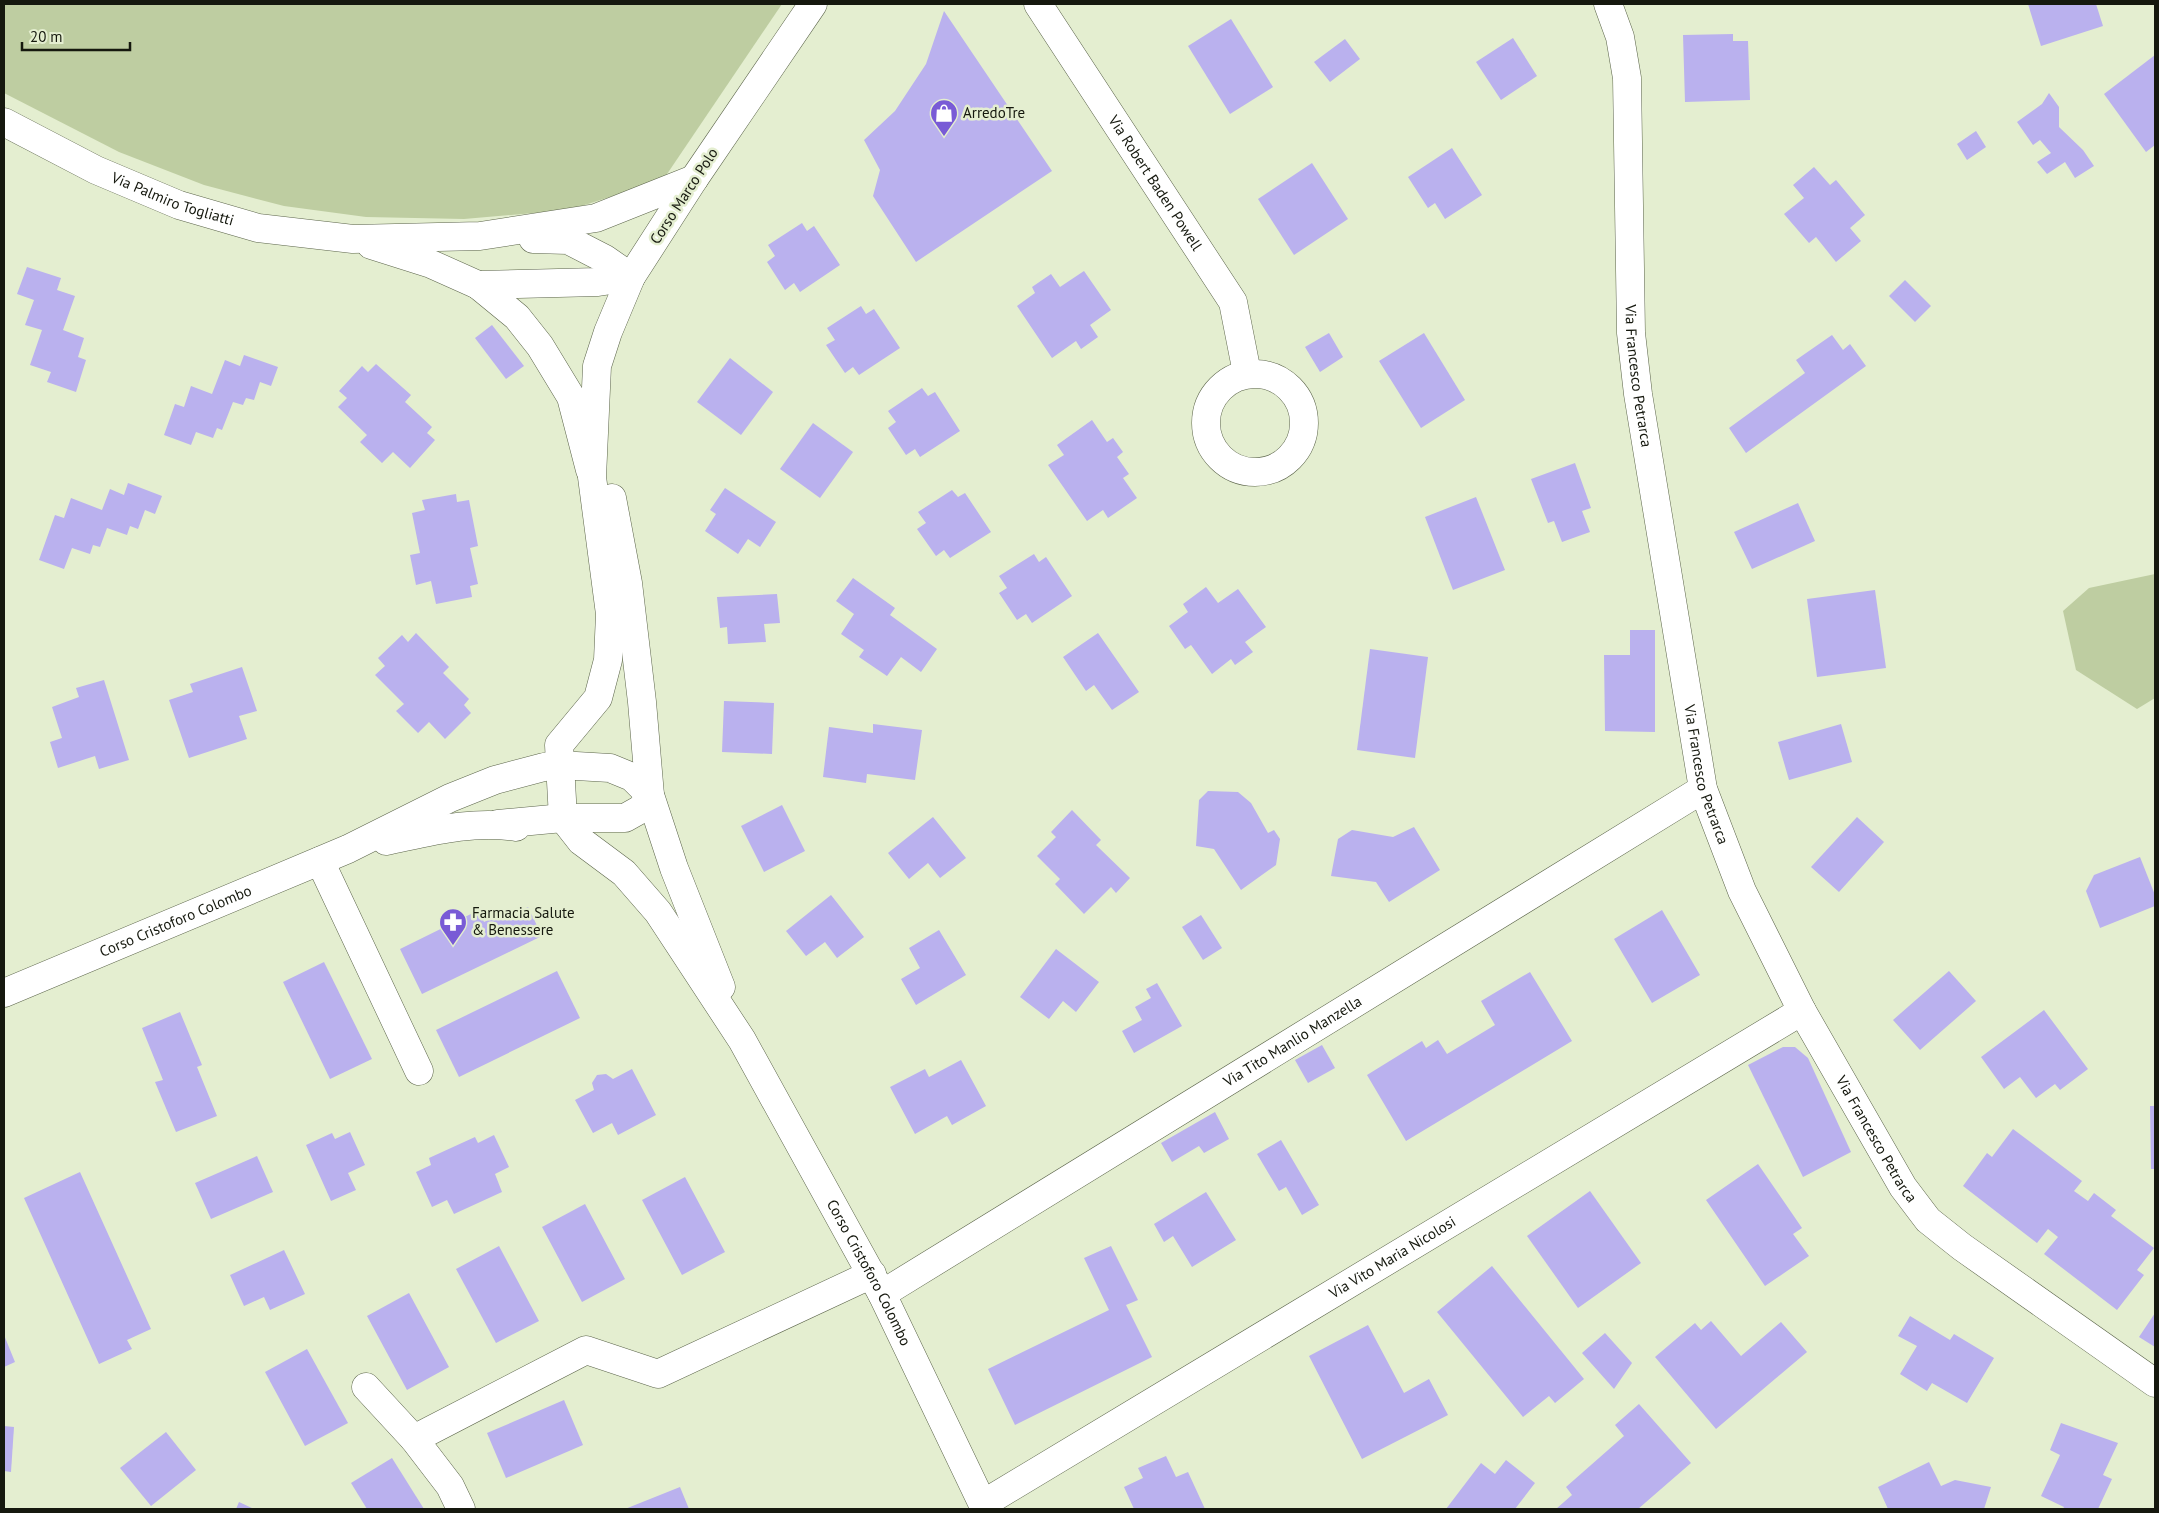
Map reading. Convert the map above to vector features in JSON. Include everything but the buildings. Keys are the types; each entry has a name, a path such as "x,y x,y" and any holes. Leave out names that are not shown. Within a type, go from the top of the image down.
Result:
{"street":[{"name":"Corso Marco Polo","path":"594,406 598,366 608,332 631,277 694,179 813,4"},
{"name":"Via Robert Baden Powell","path":"1038,4 1233,302 1247,373"},
{"name":"Via Francesco Petrarca","path":"1608,4 1620,37 1627,78 1631,333 1638,394 1703,789 1742,891 1802,1011 1903,1187 1928,1220 1962,1247 2155,1383"},
{"name":"Via Palmiro Togliatti","path":"4,122 96,170 178,205 258,228 353,239"},
{"path":"480,236 596,218 694,179"},
{"path":"353,239 480,236 568,240 605,259 631,277"},
{"path":"348,849 450,798 559,755 598,698 608,660 610,614 592,478 571,397 540,346 517,317 478,285 432,264 353,239"},
{"path":"478,285 598,282 631,277"},
{"path":"592,478 594,406"},
{"path":"594,406 628,583 642,702 650,795 674,868 742,1040"},
{"path":"559,755 610,768 632,776 650,795"},
{"path":"559,755 563,818 581,842 624,873 658,912 742,1040"},
{"name":"Via Tito Manlio Manzella","path":"414,1439 586,1350 658,1374 877,1284 1703,789"},
{"path":"348,849 464,825 563,818 624,818 641,809 650,795"},
{"path":"498,824 544,831 581,842"},
{"name":"Corso Cristoforo Colombo","path":"4,993 348,849"},
{"path":"320,861 419,1071"},
{"name":"Via Vito Maria Nicolosi","path":"984,1506 1802,1011"},
{"name":"Corso Cristoforo Colombo","path":"742,1040 877,1284 984,1506"},
{"path":"366,1387 414,1439 450,1486 461,1509"}],"green space":[{"path":"4,4 782,4 663,180 569,210 464,219 366,217 284,206 204,185 119,152 4,93"},
{"path":"2155,574 2155,698 2137,709 2076,670 2063,611 2089,588"}],"place":[{"name":"ArredoTre","path":"944,137"},
{"name":"Farmacia Salute & Benessere","path":"453,946"}]}
